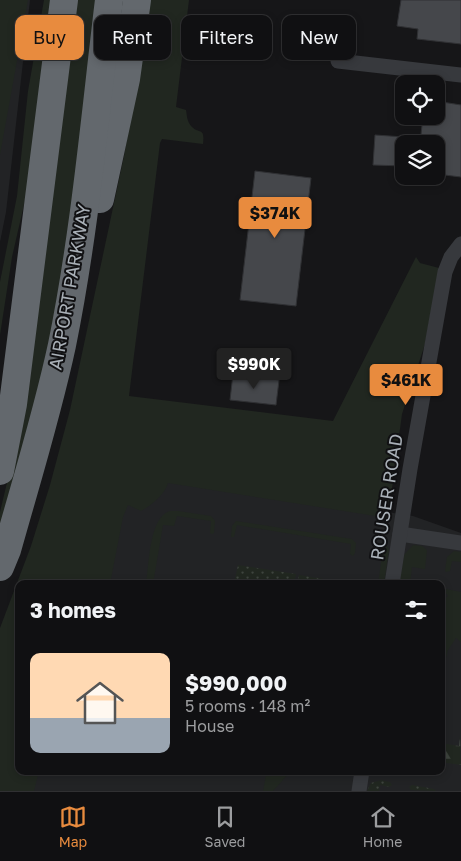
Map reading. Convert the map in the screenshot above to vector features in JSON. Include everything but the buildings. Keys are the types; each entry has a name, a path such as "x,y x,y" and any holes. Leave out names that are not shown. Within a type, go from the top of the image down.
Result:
{"highway":[{"path":"0,471 13,404 64,0"},
{"name":"AIRPORT PARKWAY","path":"0,568 7,550 50,395 65,328 79,243 109,0"},
{"path":"50,395 104,186 126,79 137,0"}],"street":[{"path":"338,61 461,75"},
{"name":"ROUSER ROAD","path":"393,580 445,272 451,258 461,244"},
{"path":"400,534 461,543"},
{"path":"359,791 361,775"}],"shaded area":[{"path":"0,0 30,0 28,15 15,15 15,60 23,60 6,212 0,242"},
{"path":"88,466 413,516 461,533 461,791 27,791 30,775 445,775 445,580 67,580"}],"green space":[{"path":"0,0 28,0 25,15 15,15 15,60 17,60 0,155"},
{"path":"44,0 55,0 53,15 41,15"},
{"path":"72,0 101,0 99,15 94,15 94,53 60,308 0,538 0,512 11,466 64,60 84,60 84,15 70,15"},
{"path":"148,0 189,0 187,15 181,15 182,60 176,107 186,110 190,124 203,135 203,144 162,139 160,143 129,396 333,421 416,257 420,263 439,268 425,344 402,414 388,518 168,483 157,499 141,511 128,505 123,517 111,580 18,580 50,485 70,410 124,156 139,60 171,60 171,15 146,15"},
{"path":"33,60 48,60 37,148 12,257 0,335 0,282 17,196 28,91"},
{"path":"170,511 178,511 211,516 215,521 214,533 210,533 211,521 177,516 174,526 163,525 154,580 146,580 151,543 158,522 163,515"},
{"path":"236,521 352,539 356,543 355,553 353,556 350,554 351,544 237,525 234,537 231,537 232,526"},
{"path":"373,543 385,545 389,549 385,580 379,580 383,549 373,547"},
{"path":"413,545 422,546 427,550 425,569 412,567 410,580 400,580 404,555"},
{"path":"454,551 461,552 461,562 452,561 450,571 446,572 447,557"},
{"path":"238,565 296,574 295,580 235,579"},
{"path":"299,575 330,580 298,580"},
{"path":"15,588 15,775 38,775 34,791 0,791 0,628"},
{"path":"445,589 461,592 461,642 456,638 448,650 445,661 445,598 448,596"},
{"path":"460,736 461,765 445,763 445,744 459,746"},
{"path":"266,775 287,775 273,791 263,791"},
{"path":"381,780 390,782 392,785 389,787 380,785 379,791 367,791 371,783"},
{"path":"412,785 436,791 411,790 409,787"}]}
